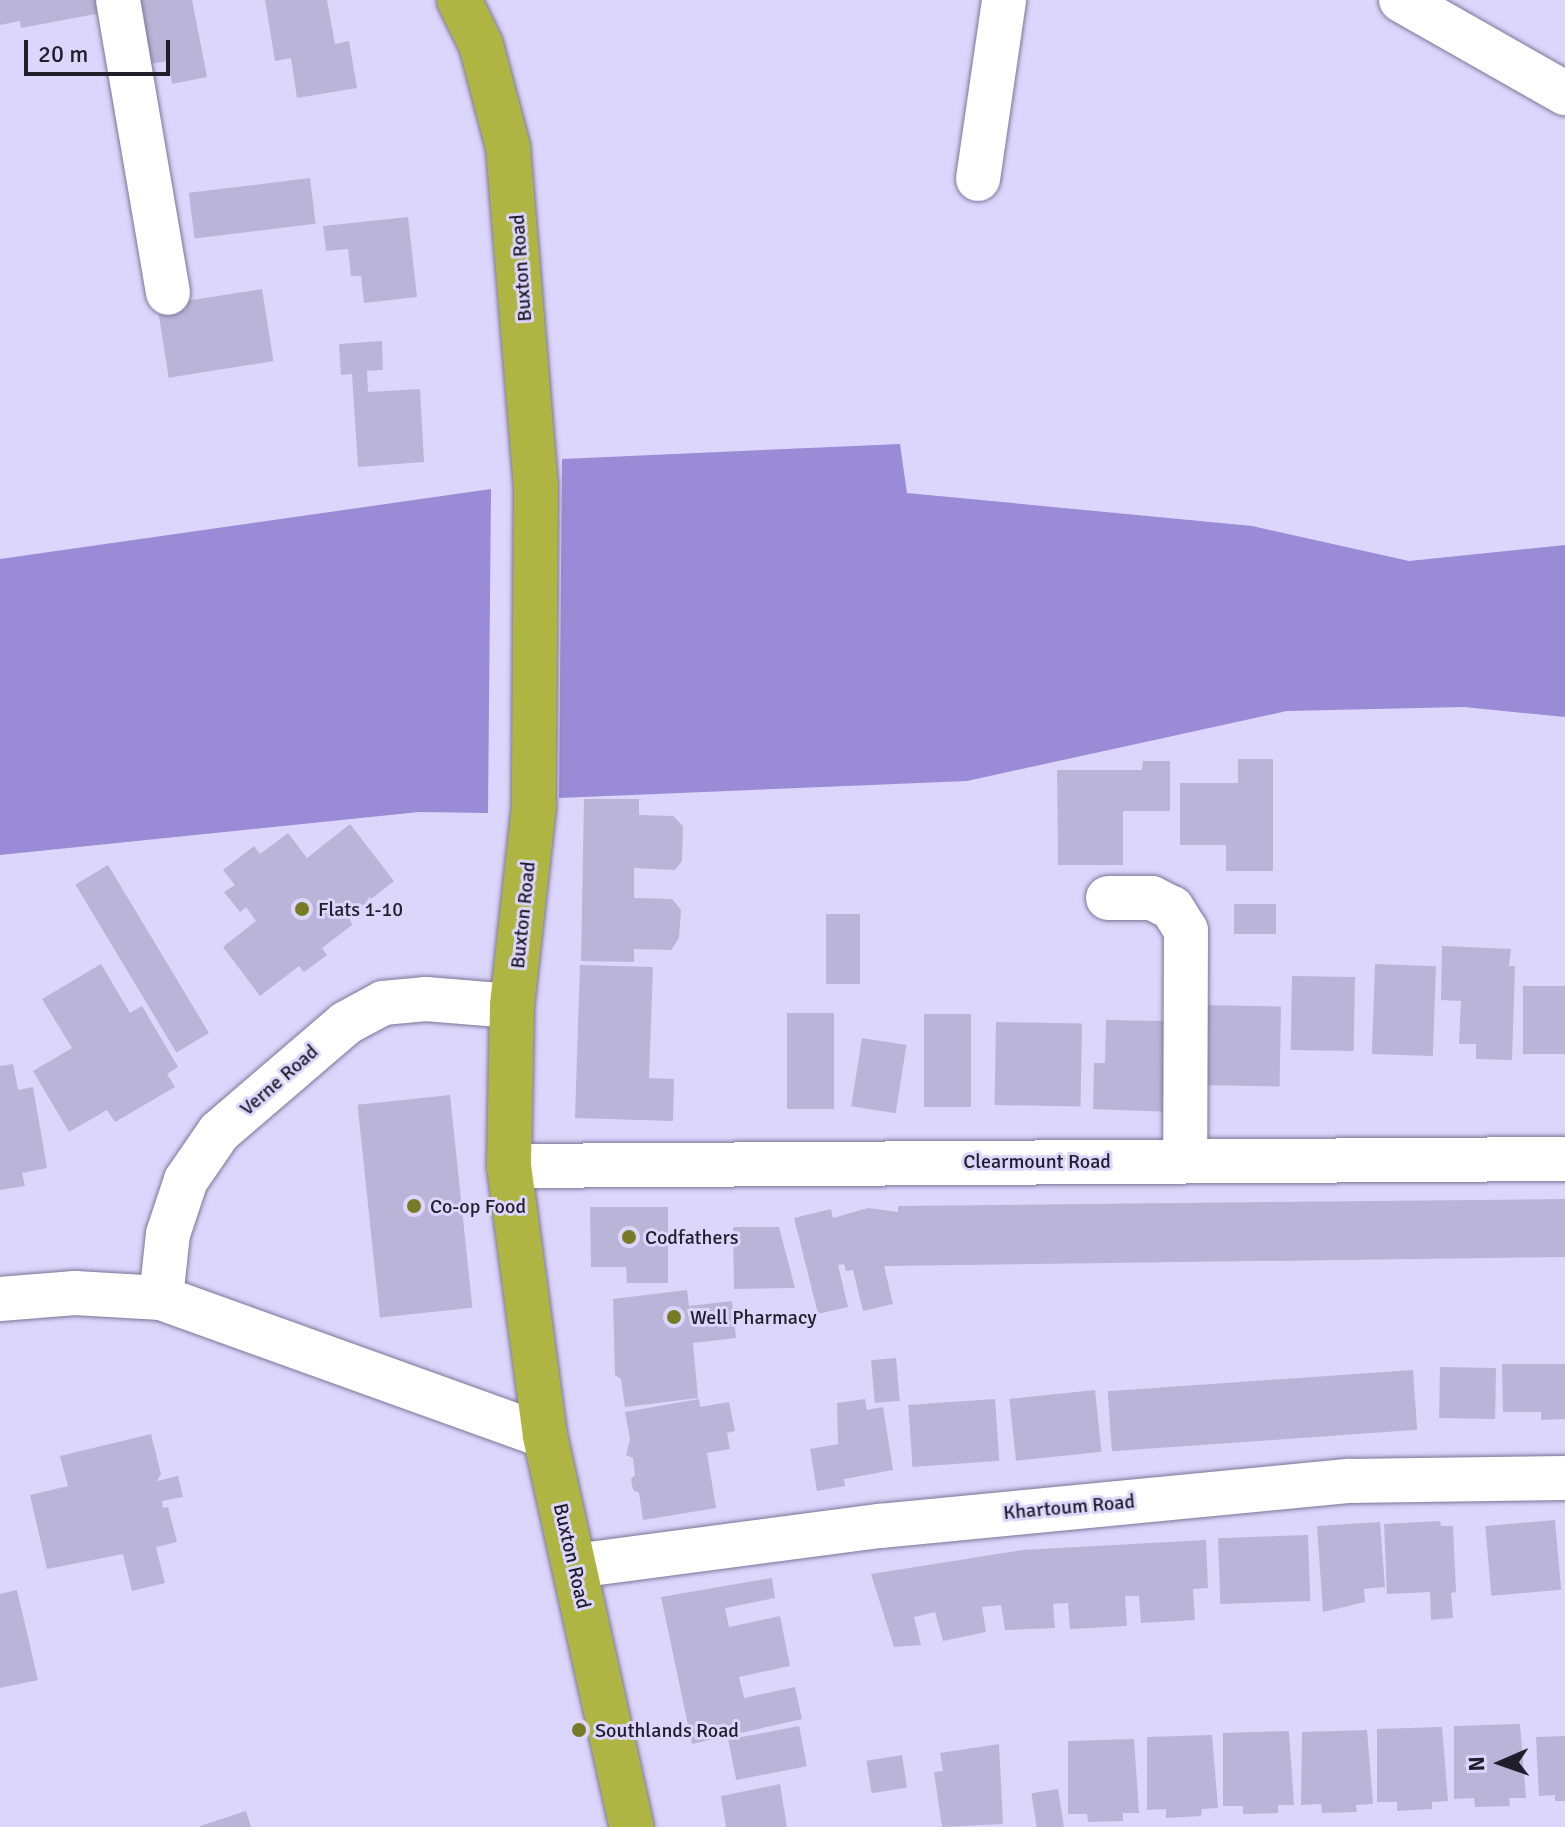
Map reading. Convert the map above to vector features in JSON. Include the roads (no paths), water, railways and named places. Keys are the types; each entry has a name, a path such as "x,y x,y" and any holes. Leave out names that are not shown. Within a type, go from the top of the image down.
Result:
{"highway":[{"name":"Buxton Road","path":"459,0 481,45 508,147 536,487 534,794 512,1006 509,1166 545,1436 632,1827"}],"street":[{"path":"118,0 168,293"},
{"path":"978,179 1004,0"},
{"path":"1401,0 1565,93"},
{"path":"1108,898 1152,898 1172,908 1186,930 1185,1161"},
{"name":"Verne Road","path":"161,1298 168,1234 186,1180 219,1132 346,1023 383,1003 426,999 512,1006"},
{"name":"Clearmount Road","path":"509,1166 1565,1159"},
{"path":"0,1299 75,1293 161,1298 545,1436"},
{"name":"Khartoum Road","path":"575,1566 880,1526 1350,1481 1565,1478"}],"place":[{"name":"Flats 1-10","path":"302,909"},
{"name":"Co-op Food","path":"414,1206"},
{"name":"Codfathers","path":"629,1237"},
{"name":"Well Pharmacy","path":"674,1317"},
{"name":"Southlands Road","path":"579,1730"}]}
